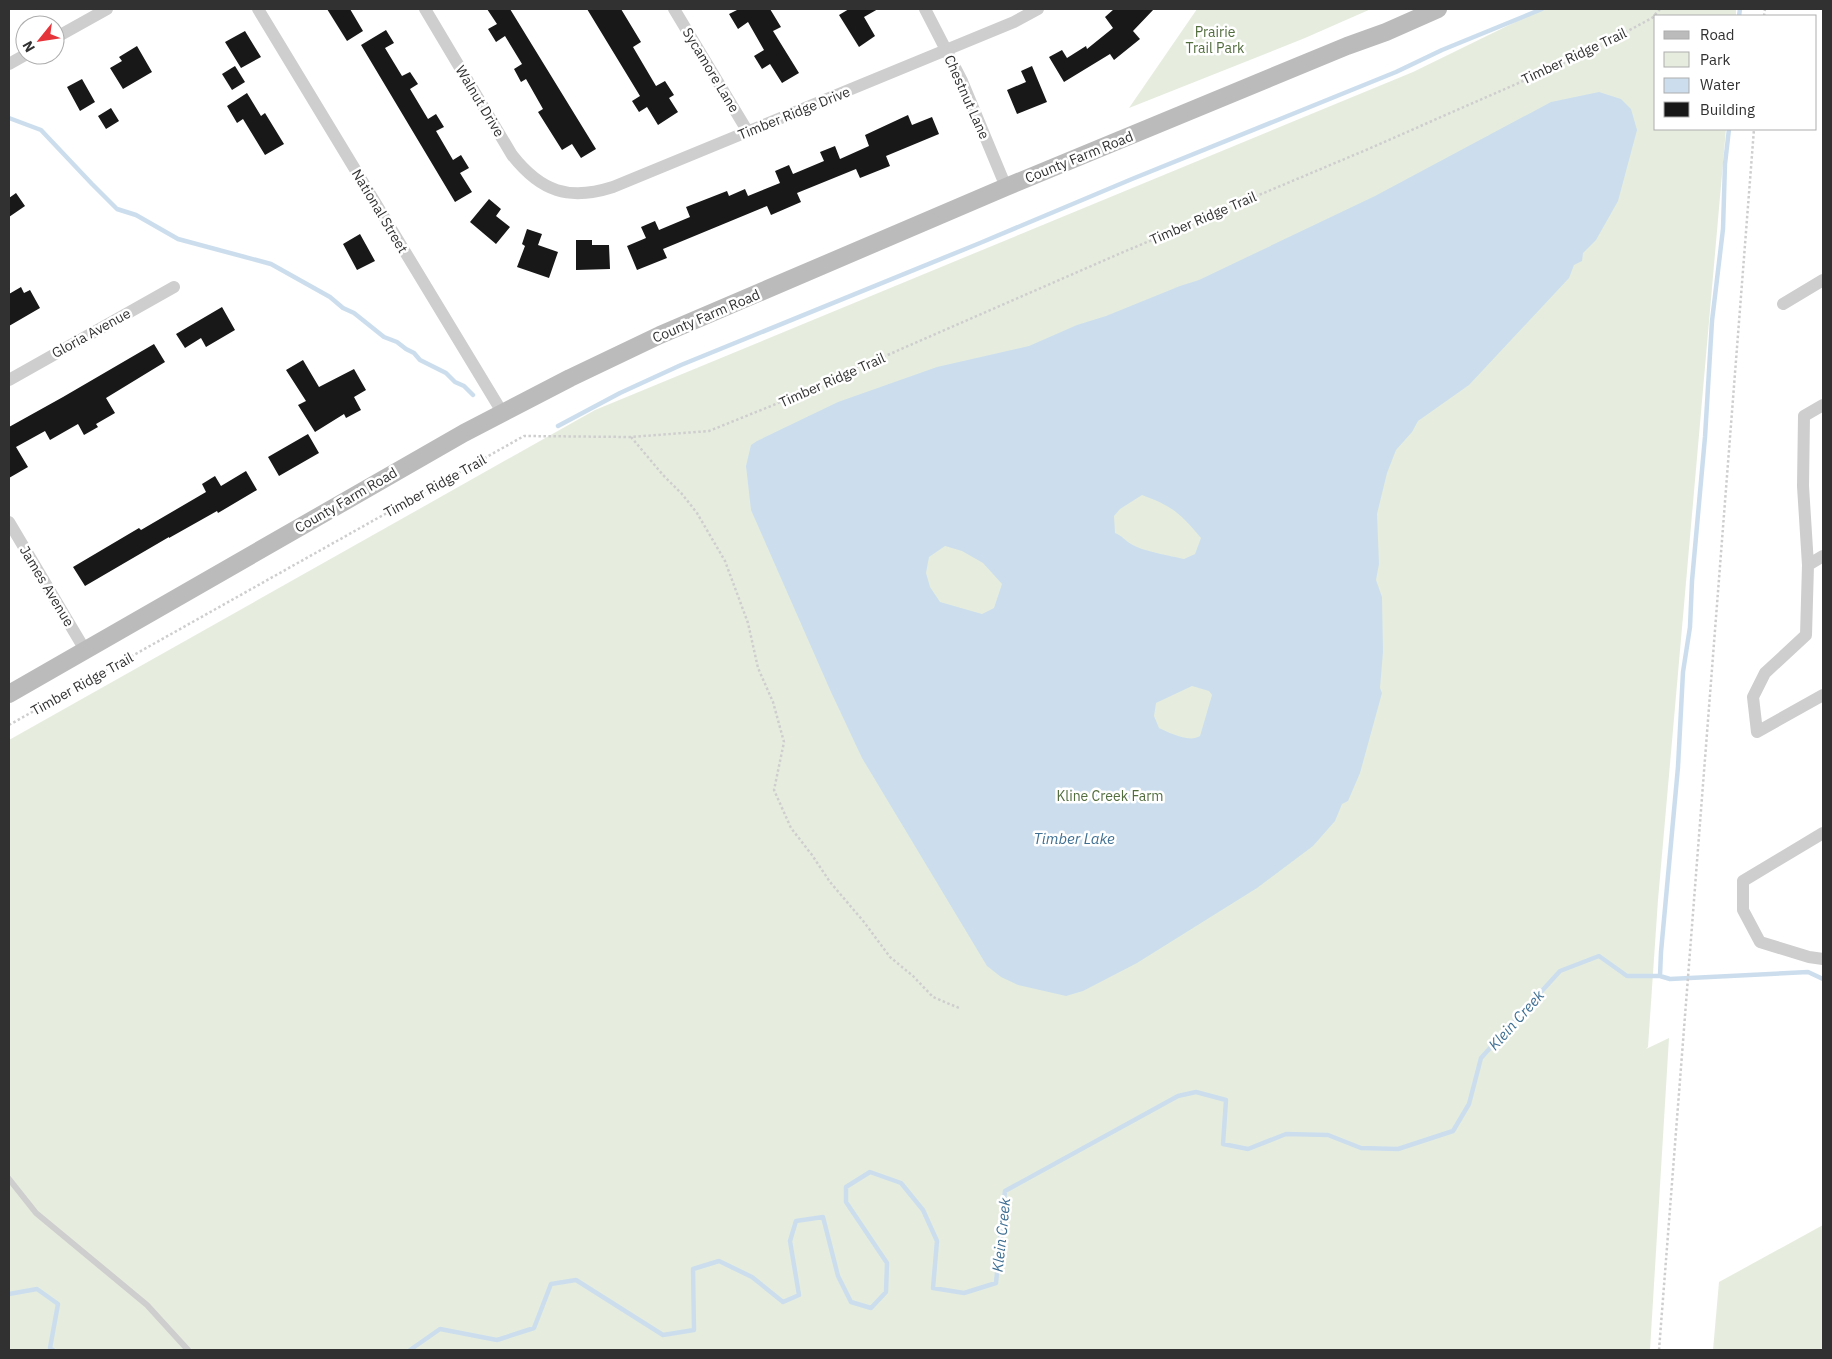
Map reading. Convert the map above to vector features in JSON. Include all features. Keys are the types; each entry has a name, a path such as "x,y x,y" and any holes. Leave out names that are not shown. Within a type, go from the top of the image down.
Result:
{"main road":[{"name":"County Farm Road","path":"9,694 502,412 570,378 660,335 1006,187 1438,9"}],"street":[{"path":"65,32 107,9"},
{"name":"National Street","path":"258,9 502,412"},
{"name":"Walnut Drive","path":"425,9 512,155 532,176 546,186"},
{"name":"Sycamore Lane","path":"674,9 748,132"},
{"name":"Chestnut Lane","path":"925,9 962,81 1006,187"},
{"name":"Timber Ridge Drive","path":"546,186 574,194 592,194 613,187 1014,22 1038,9"},
{"path":"1783,304 1823,280"},
{"name":"Gloria Avenue","path":"9,380 174,287"},
{"path":"1823,405 1804,416 1803,486 1808,565 1806,635 1765,673 1753,698 1757,732 1823,695"},
{"name":"James Avenue","path":"9,522 85,650"},
{"path":"1808,565 1823,556"},
{"path":"1823,833 1743,881 1743,910 1760,942 1809,957 1823,959"}],"lane":[{"path":"9,1179 36,1213 148,1305 188,1350"}],"path":[{"name":"Timber Ridge Trail","path":"9,725 524,436 632,437 709,431 771,406 1112,257 1366,150 1589,52 1654,16"},
{"path":"1659,1350 1754,130"},
{"path":"632,437 697,513 725,561 748,623 758,668 773,702 784,742 774,790 791,828 830,882 864,922 890,957 934,997 959,1008"}],"green space":[{"name":"Prairie Trail Park","path":"1197,9 1371,9 1305,38 1129,108"},
{"name":"Kline Creek Farm","path":"1542,9 1736,9 1736,15 1654,15 1654,130 1726,130 1658,900 1648,1047 1646,1049 1669,1038 1650,1350 9,1350 9,740 595,410 1413,72"},
{"path":"1823,1225 1823,1350 1713,1350 1719,1282"}],"water":[{"name":"Timber Lake","path":"1599,92 1621,99 1631,109 1637,130 1618,201 1596,240 1583,253 1582,261 1574,265 1569,278 1469,385 1418,421 1412,432 1396,450 1387,473 1377,514 1379,564 1376,580 1382,597 1383,652 1380,688 1382,693 1360,773 1348,801 1342,804 1335,821 1313,846 1257,888 1137,963 1083,991 1066,996 1018,985 1001,977 987,966 862,758 751,510 746,466 751,445 838,402 937,367 1029,346 1077,325 1106,316 1199,280 1375,196 1551,102","holes":["1142,495 1175,511 1194,529 1201,538 1195,554 1184,559 1149,551 1136,547 1115,533 1114,516 1120,509","945,546 962,551 983,563 1002,584 994,608 982,614 940,602 930,587 926,573 929,557","1192,686 1209,691 1212,695 1200,736 1196,738 1185,738 1159,728 1154,716 1156,703"]}],"building":[{"path":"327,9 350,9 363,31 347,41"},
{"path":"487,9 510,9 596,149 581,158 572,144 562,150 538,112 543,109 526,79 521,82 514,69 522,64 505,36 496,42 488,29 497,24"},
{"path":"587,9 621,9 641,42 633,47 656,86 665,81 674,95 669,98 678,112 658,125 647,107 639,112 632,101 640,96"},
{"path":"739,9 770,9 781,27 773,31 799,73 782,83 770,64 762,69 754,56 764,50 748,22 738,29 729,14"},
{"path":"849,9 878,9 864,17 875,36 859,47 839,15"},
{"path":"1114,9 1154,9 1133,31 1140,39 1114,60 1110,54 1064,82 1049,57 1062,50 1067,58 1086,46 1087,49 1113,28 1105,17"},
{"path":"386,30 394,43 385,48 402,76 410,72 418,84 410,89 428,119 436,114 444,127 436,131 453,160 461,155 469,168 460,173 472,192 455,202 361,45"},
{"path":"245,31 261,57 241,68 225,42"},
{"path":"137,46 152,72 123,89 110,68 122,61 119,57"},
{"path":"235,66 245,82 232,90 222,74"},
{"path":"1032,66 1047,102 1017,114 1007,90 1026,82 1021,71"},
{"path":"82,79 95,102 80,111 67,87"},
{"path":"247,93 261,116 265,113 284,144 265,155 243,119 237,123 227,106"},
{"path":"111,108 119,121 106,129 98,116"},
{"path":"908,115 912,125 932,117 939,134 886,156 890,166 860,178 856,169 797,193 801,202 771,215 767,206 663,249 667,258 637,270 627,246 646,238 641,227 655,221 659,230 690,217 686,207 727,191 729,196 745,189 748,196 780,183 775,171 789,165 793,174 824,161 820,152 835,146 840,159 869,146 865,135"},
{"path":"16,193 25,206 9,217 9,198"},
{"path":"489,199 501,209 496,216 510,227 496,244 470,222"},
{"path":"527,229 542,234 538,245 558,252 549,278 517,267 525,246 522,244"},
{"path":"360,234 375,261 357,270 343,244"},
{"path":"576,240 592,240 592,245 609,245 610,269 576,270"},
{"path":"21,287 24,293 30,290 40,308 9,326 9,294"},
{"path":"222,307 235,330 206,347 201,338 185,348 176,334"},
{"path":"154,344 165,362 106,398 115,413 96,424 98,427 84,435 78,424 50,440 45,431 16,447 28,467 9,478 9,427"},
{"path":"303,360 319,387 354,369 366,390 354,397 361,410 346,418 344,414 315,432 298,405 306,401 286,370"},
{"path":"308,434 319,453 279,476 268,457"},
{"path":"246,471 257,490 218,513 217,511 169,537 85,586 73,567 139,528 141,530 206,492 202,484 215,476 221,486"}],"waterway":[{"path":"558,426 620,393 681,365 1396,72 1442,50 1542,9"},
{"path":"1739,15 1740,9"},
{"path":"9,118 41,130 117,209 136,215 178,239 271,264 330,297 384,337 397,342 414,353 420,360 446,373 473,395"},
{"path":"1660,976 1678,767 1683,672 1690,627 1712,321 1723,229 1725,164 1729,130"},
{"name":"Klein Creek","path":"410,1350 440,1329 497,1340 534,1328 551,1284 576,1280 663,1335 694,1330 693,1269 719,1261 752,1277 783,1302 799,1295 790,1241 796,1221 823,1217 838,1276 851,1302 871,1308 886,1292 887,1263 846,1202 846,1187 870,1172 901,1183 923,1210 937,1241 933,1288 964,1293 996,1283 1005,1191 1178,1096 1196,1092 1226,1100 1223,1144 1248,1149 1286,1134 1328,1135 1361,1148 1398,1149 1453,1131 1469,1104 1481,1058 1560,971 1599,956 1627,976 1660,976 1670,979 1808,972 1823,979"},
{"name":"Klein Creek","path":"9,1294 37,1289 58,1304 50,1348 53,1350"}]}
